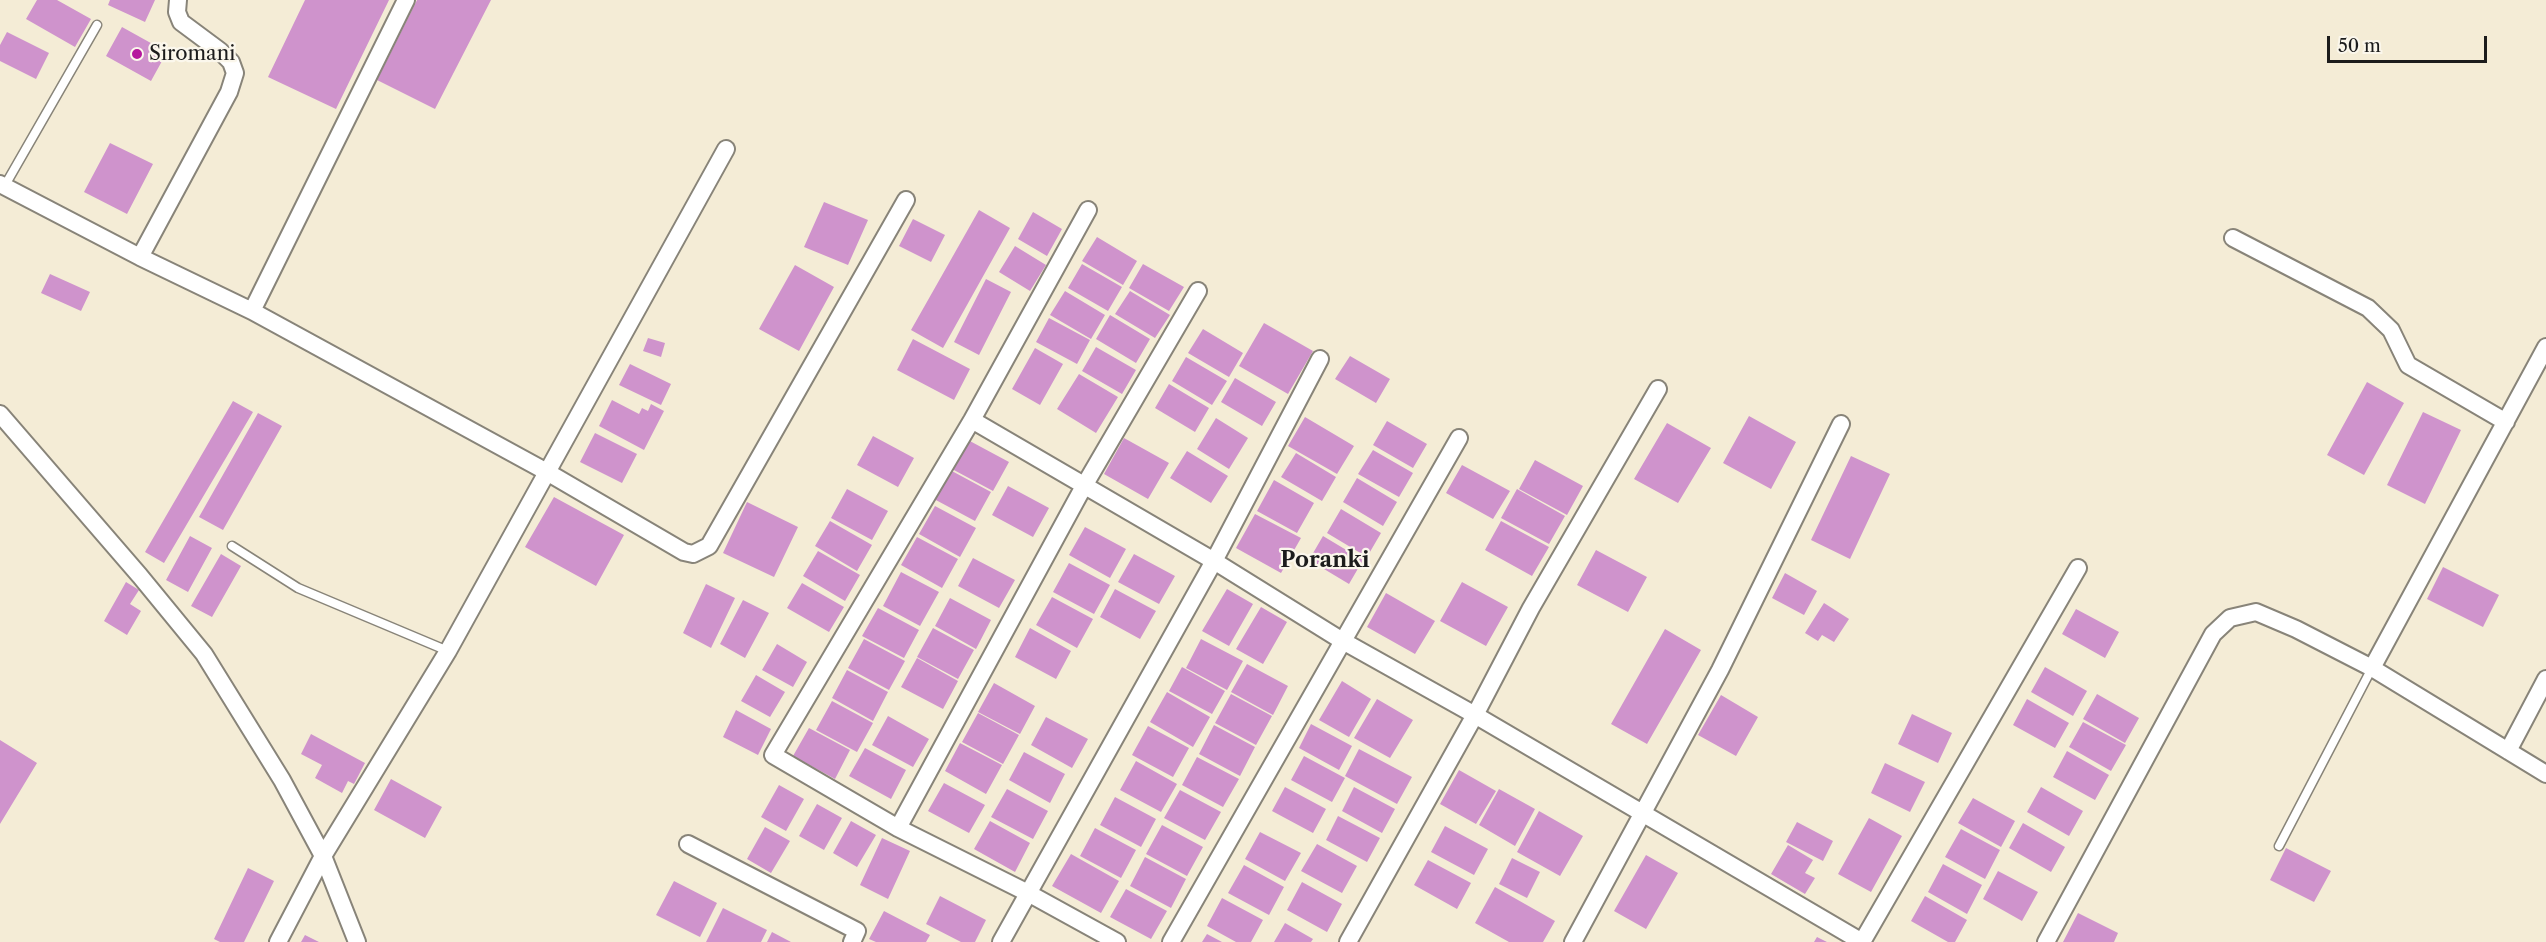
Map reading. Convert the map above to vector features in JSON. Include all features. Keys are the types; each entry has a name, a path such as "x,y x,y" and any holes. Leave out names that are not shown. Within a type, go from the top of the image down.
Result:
{"street":[{"path":"140,257 229,92 235,73 231,62 220,51 181,22 177,12 178,0"},
{"path":"252,311 406,0"},
{"path":"278,942 323,856 448,651 726,149"},
{"path":"2,186 252,311 547,472 684,552 701,552 709,546 906,200"},
{"path":"1088,210 972,420 773,755 898,828 1028,893 1117,942"},
{"path":"2233,238 2368,308 2391,330 2408,365 2506,422"},
{"path":"898,828 1084,486 1198,291"},
{"path":"2372,668 2546,347"},
{"path":"1001,942 1214,561 1320,360"},
{"path":"1348,942 1475,715 1531,608 1658,389"},
{"path":"0,414 204,654 282,780 323,856 357,942"},
{"path":"972,420 1214,561 1341,640 1645,812 1862,942 2078,568"},
{"path":"1573,942 1720,670 1841,424"},
{"path":"1171,942 1341,640 1459,438"},
{"path":"2046,942 2213,634 2230,618 2256,612 2296,629 2372,668 2546,774"},
{"path":"2508,751 2546,679"},
{"path":"688,844 857,931 852,942"}],"lane":[{"path":"2,186 97,25"},
{"path":"232,546 298,588 448,651"},
{"path":"2279,846 2372,668"}],"building":[{"path":"37,0 57,0 91,19 75,47 26,19"},
{"path":"110,0 155,0 145,22 108,5"},
{"path":"305,0 389,0 336,109 268,77"},
{"path":"417,0 491,0 435,109 377,80"},
{"name":"Siromani","path":"122,27 167,52 151,81 106,56"},
{"path":"7,32 49,53 36,79 0,61 0,45"},
{"path":"110,143 153,164 127,214 84,192"},
{"path":"824,202 868,220 848,265 804,247"},
{"path":"979,210 1010,228 943,348 911,330"},
{"path":"1033,212 1062,229 1047,256 1018,239"},
{"path":"913,219 945,235 931,262 899,246"},
{"path":"1097,237 1137,261 1123,285 1082,261"},
{"path":"1015,246 1046,265 1030,291 999,272"},
{"path":"1082,264 1122,287 1108,311 1068,288"},
{"path":"1143,264 1184,287 1169,311 1129,288"},
{"path":"795,265 834,287 799,351 759,329"},
{"path":"50,274 90,292 81,311 41,293"},
{"path":"986,279 1011,292 979,355 954,342"},
{"path":"1065,291 1105,315 1091,339 1050,315"},
{"path":"1130,291 1170,315 1155,338 1115,314"},
{"path":"1110,315 1150,339 1136,363 1096,339"},
{"path":"1049,318 1090,340 1077,364 1036,342"},
{"path":"1264,323 1313,351 1288,394 1239,366"},
{"path":"1203,329 1243,353 1229,377 1188,353"},
{"path":"648,338 665,343 661,357 643,351"},
{"path":"913,339 970,369 954,400 897,370"},
{"path":"1096,347 1136,370 1122,394 1082,371"},
{"path":"1035,348 1063,364 1040,405 1012,389"},
{"path":"1350,356 1390,379 1376,403 1335,379"},
{"path":"1186,357 1227,381 1212,405 1172,381"},
{"path":"630,364 671,384 661,405 619,385"},
{"path":"1079,374 1118,397 1096,433 1057,409"},
{"path":"1235,378 1276,402 1262,426 1221,402"},
{"path":"2367,382 2404,403 2364,475 2327,455"},
{"path":"1169,384 1209,408 1195,432 1155,408"},
{"path":"612,400 639,414 642,408 648,411 651,404 664,411 644,450 599,426"},
{"path":"233,401 253,412 164,563 145,552"},
{"path":"2423,412 2461,430 2425,504 2387,485"},
{"path":"258,413 282,426 223,530 199,517"},
{"path":"1749,416 1796,442 1771,489 1723,463"},
{"path":"1305,417 1354,446 1337,474 1288,446"},
{"path":"1216,418 1248,438 1229,469 1197,449"},
{"path":"1387,421 1427,444 1413,468 1373,445"},
{"path":"1667,423 1711,448 1678,503 1634,479"},
{"path":"595,433 637,454 622,483 580,462"},
{"path":"873,436 914,458 898,487 857,465"},
{"path":"1124,438 1169,463 1148,499 1104,474"},
{"path":"968,440 1009,462 993,491 952,469"},
{"path":"1373,450 1413,473 1399,497 1358,474"},
{"path":"1187,451 1228,476 1211,503 1170,478"},
{"path":"1296,453 1336,477 1322,501 1281,477"},
{"path":"1851,456 1890,474 1850,559 1811,540"},
{"path":"1535,460 1583,486 1567,515 1519,489"},
{"path":"1462,465 1510,491 1493,519 1446,493"},
{"path":"950,470 991,492 975,521 934,499"},
{"path":"1357,478 1397,502 1383,526 1343,502"},
{"path":"1274,480 1314,503 1297,533 1257,511"},
{"path":"1008,486 1049,508 1033,537 992,515"},
{"path":"847,489 888,511 872,540 831,518"},
{"path":"1517,489 1565,516 1549,544 1501,518"},
{"path":"554,497 624,535 596,586 525,547"},
{"path":"747,502 798,527 774,577 723,553"},
{"path":"935,506 976,528 960,557 919,534"},
{"path":"1341,509 1381,533 1367,557 1327,533"},
{"path":"1255,514 1301,538 1281,573 1236,548"},
{"path":"830,521 872,545 857,571 815,546"},
{"path":"1501,521 1549,547 1532,576 1485,550"},
{"path":"1085,527 1126,549 1110,578 1069,555"},
{"path":"190,536 212,548 188,592 166,580"},
{"path":"1323,536 1363,560 1349,584 1309,560"},
{"path":"917,537 958,559 942,588 901,565"},
{"path":"1596,550 1647,577 1628,612 1577,585"},
{"path":"818,551 860,575 845,601 803,576"},
{"path":"221,554 241,566 212,617 191,606"},
{"path":"1134,554 1175,576 1159,604 1118,582"},
{"path":"973,558 1015,580 999,608 958,586"},
{"path":"1069,563 1110,585 1094,614 1053,592"},
{"path":"2443,567 2499,595 2483,627 2427,599"},
{"path":"901,572 939,592 920,626 883,606"},
{"path":"1785,573 1817,591 1804,615 1772,598"},
{"path":"126,582 139,590 130,604 141,611 127,635 104,621"},
{"path":"1462,582 1508,607 1486,646 1440,621"},
{"path":"802,583 844,607 829,632 787,608"},
{"path":"706,584 735,598 711,648 683,633"},
{"path":"1115,589 1156,611 1140,639 1100,617"},
{"path":"1227,589 1253,604 1229,646 1202,631"},
{"path":"1386,593 1435,621 1415,654 1367,627"},
{"path":"1052,597 1093,619 1077,648 1036,625"},
{"path":"950,598 991,620 976,649 935,626"},
{"path":"743,600 769,613 745,658 720,644"},
{"path":"1824,603 1849,619 1834,642 1822,635 1818,641 1805,633"},
{"path":"1261,607 1287,622 1263,664 1236,649"},
{"path":"878,608 919,630 904,658 862,636"},
{"path":"2076,609 2119,632 2105,658 2062,634"},
{"path":"933,628 974,650 958,679 917,657"},
{"path":"1030,628 1071,651 1056,679 1015,657"},
{"path":"1665,629 1701,650 1647,744 1611,724"},
{"path":"864,639 905,661 889,690 848,668"},
{"path":"1201,639 1243,661 1227,690 1186,668"},
{"path":"777,644 807,662 793,687 762,670"},
{"path":"917,658 958,681 943,709 901,687"},
{"path":"1247,664 1288,686 1273,715 1231,692"},
{"path":"1182,667 1225,691 1212,714 1169,691"},
{"path":"2045,667 2087,691 2073,716 2031,692"},
{"path":"847,670 888,692 873,721 832,698"},
{"path":"756,675 785,692 770,717 741,701"},
{"path":"1342,681 1371,699 1349,737 1319,720"},
{"path":"994,683 1035,706 1020,734 978,712"},
{"path":"1167,692 1210,717 1193,747 1150,722"},
{"path":"1231,694 1272,716 1256,745 1215,723"},
{"path":"2097,694 2139,718 2125,743 2083,719"},
{"path":"1721,695 1758,717 1736,756 1698,735"},
{"path":"1377,699 1413,720 1390,758 1354,738"},
{"path":"2027,699 2069,723 2055,748 2013,725"},
{"path":"832,701 873,723 857,752 816,730"},
{"path":"736,710 771,729 758,755 723,737"},
{"path":"978,713 1019,735 1003,764 962,742"},
{"path":"1912,714 1952,733 1938,763 1898,744"},
{"path":"888,716 929,739 913,767 872,745"},
{"path":"1046,717 1088,739 1072,768 1031,745"},
{"path":"2083,722 2126,745 2111,771 2069,747"},
{"path":"1311,724 1352,746 1339,770 1299,748"},
{"path":"1214,725 1255,747 1240,776 1199,754"},
{"path":"1148,726 1189,748 1173,777 1132,755"},
{"path":"809,728 850,750 835,779 793,756"},
{"path":"311,734 365,763 354,784 348,781 342,793 315,778 322,765 301,754"},
{"path":"0,740 37,763 0,824"},
{"path":"960,743 1002,765 986,794 945,771"},
{"path":"865,748 906,770 891,799 849,776"},
{"path":"1359,749 1412,777 1397,804 1345,776"},
{"path":"2067,751 2109,775 2095,800 2053,777"},
{"path":"1024,752 1065,774 1050,803 1009,780"},
{"path":"1304,756 1345,778 1332,802 1291,780"},
{"path":"1197,757 1239,779 1223,807 1182,785"},
{"path":"1136,761 1177,784 1161,812 1120,790"},
{"path":"1885,763 1925,782 1910,812 1871,793"},
{"path":"1459,770 1496,791 1476,824 1440,804"},
{"path":"391,779 442,807 425,838 374,810"},
{"path":"944,783 985,805 969,833 928,811"},
{"path":"779,785 804,799 786,831 761,817"},
{"path":"1285,787 1326,809 1313,833 1272,811"},
{"path":"1354,787 1395,809 1382,833 1342,811"},
{"path":"2041,787 2083,811 2069,836 2027,812"},
{"path":"1007,789 1048,811 1033,839 991,817"},
{"path":"1499,789 1535,809 1515,846 1479,825"},
{"path":"1180,790 1221,812 1205,840 1164,818"},
{"path":"1115,797 1156,819 1141,847 1100,825"},
{"path":"1973,798 2015,821 2001,847 1958,823"},
{"path":"817,804 842,818 824,850 799,836"},
{"path":"1539,811 1583,836 1560,876 1517,852"},
{"path":"1338,816 1380,838 1367,862 1326,840"},
{"path":"1869,818 1902,836 1871,892 1838,874"},
{"path":"851,821 876,835 857,867 833,853"},
{"path":"990,821 1030,843 1015,872 974,849"},
{"path":"1797,822 1833,841 1823,861 1786,842"},
{"path":"2023,823 2065,847 2051,872 2009,848"},
{"path":"1162,825 1203,847 1187,876 1146,854"},
{"path":"1445,826 1488,849 1474,875 1431,852"},
{"path":"765,827 790,841 771,873 747,859"},
{"path":"1095,828 1136,850 1121,878 1080,856"},
{"path":"1961,829 2000,850 1985,879 1945,857"},
{"path":"1260,832 1301,853 1285,881 1245,859"},
{"path":"882,838 910,851 888,899 860,885"},
{"path":"1317,844 1357,866 1342,893 1301,871"},
{"path":"1788,845 1813,860 1805,873 1815,878 1805,894 1771,874"},
{"path":"2286,848 2331,871 2314,902 2270,880"},
{"path":"1071,854 1119,881 1101,913 1052,886"},
{"path":"1646,855 1678,873 1646,929 1614,911"},
{"path":"1145,857 1186,879 1171,908 1130,886"},
{"path":"1512,858 1540,872 1527,898 1499,884"},
{"path":"1428,860 1471,883 1457,909 1414,885"},
{"path":"1943,864 1982,885 1967,914 1928,892"},
{"path":"1244,865 1284,887 1269,915 1228,893"},
{"path":"248,868 274,881 244,942 220,942 214,939"},
{"path":"1998,871 2038,892 2022,921 1983,899"},
{"path":"674,881 717,903 700,937 656,915"},
{"path":"1302,882 1342,904 1327,932 1287,910"},
{"path":"1495,887 1555,921 1543,942 1509,942 1475,923"},
{"path":"1126,889 1167,911 1151,939 1110,917"},
{"path":"940,896 986,920 975,942 961,942 926,924"},
{"path":"1925,896 1967,920 1955,942 1948,942 1911,921"},
{"path":"1222,898 1263,920 1251,942 1236,942 1207,926"},
{"path":"723,908 767,930 761,942 706,942"},
{"path":"884,911 930,935 926,942 876,942 869,939"},
{"path":"2078,913 2118,933 2114,942 2063,942"},
{"path":"1285,923 1313,939 1311,942 1274,942"},
{"path":"772,932 791,942 767,942"},
{"path":"1207,934 1222,942 1202,942"},
{"path":"305,935 319,942 301,942"},
{"path":"1817,937 1827,942 1814,942"}],"place":[{"name":"Siromani","path":"137,54"}],"district":[{"name":"Poranki","path":"1325,561"}]}
